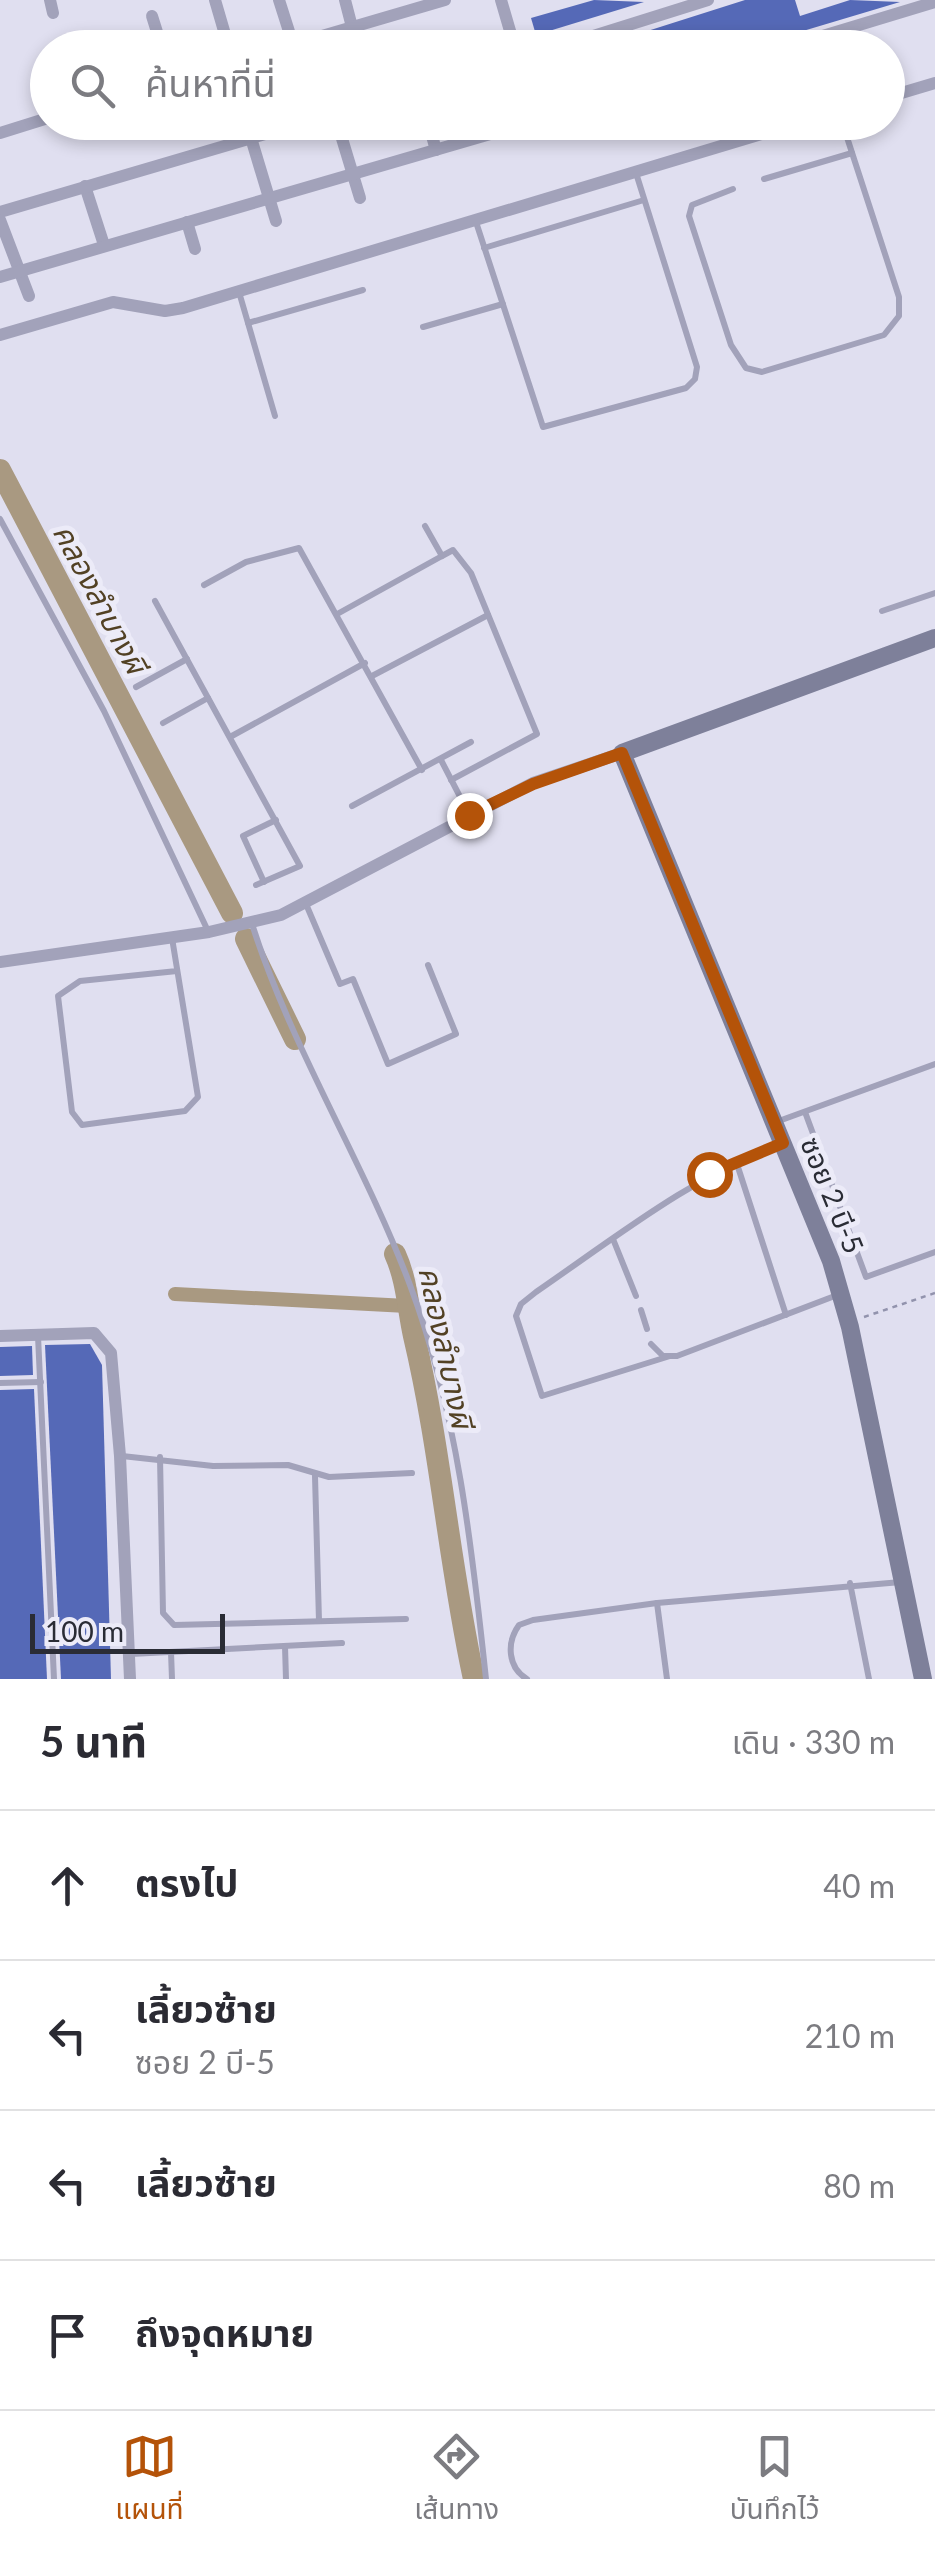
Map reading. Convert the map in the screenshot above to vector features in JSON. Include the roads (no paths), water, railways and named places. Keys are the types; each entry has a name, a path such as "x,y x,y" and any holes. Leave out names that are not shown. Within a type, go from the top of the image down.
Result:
{"street":[{"path":"215,0 224,30"},
{"path":"280,0 285,30"},
{"path":"344,0 352,27"},
{"path":"342,30 414,4 445,0"},
{"path":"501,0 510,30"},
{"path":"612,30 708,0"},
{"path":"842,30 935,2"},
{"path":"152,16 156,30"},
{"path":"905,92 935,82"},
{"path":"0,133 30,124"},
{"path":"0,212 244,140"},
{"path":"252,140 276,222"},
{"path":"343,140 360,198"},
{"path":"433,140 436,150"},
{"path":"0,277 470,140"},
{"path":"0,335 113,302 165,311 239,292 742,140"},
{"path":"85,186 104,245"},
{"path":"0,220 29,296"},
{"path":"187,222 195,249"},
{"path":"0,962 252,924 305,903 533,784 935,638"},
{"name":"ซอย 2 บี-5","path":"622,753 841,1294 922,1679"},
{"path":"0,1336 94,1333 104,1340 111,1354 120,1456 130,1679"}],"lane":[{"path":"733,188 702,198 692,205 689,216 738,359 746,368 762,372 884,336 900,316 899,297 848,140"},
{"path":"764,179 852,153"},
{"path":"475,220 543,427 686,388 695,378 697,367 636,172"},
{"path":"484,248 644,200"},
{"path":"248,323 364,290"},
{"path":"239,292 275,416"},
{"path":"424,327 503,304"},
{"path":"0,518 97,696 208,932"},
{"path":"425,526 442,556"},
{"path":"204,586 246,562 300,548 422,770"},
{"path":"338,613 452,550 471,573 537,734 451,780"},
{"path":"882,611 935,593"},
{"path":"156,601 300,866 256,886"},
{"path":"372,676 488,615"},
{"path":"136,687 187,659"},
{"path":"230,737 365,662"},
{"path":"164,723 208,698"},
{"path":"352,806 471,742"},
{"path":"440,760 469,815"},
{"path":"264,882 243,836 276,820"},
{"path":"305,903 340,984 353,979 388,1064 456,1034 428,965"},
{"path":"252,924 270,982 410,1284 446,1395 486,1679"},
{"path":"172,937 198,1097 193,1106 82,1125 72,1112 58,996 80,981 177,971"},
{"path":"775,1123 935,1064"},
{"path":"806,1112 866,1277 935,1252"},
{"path":"783,1143 736,1161 521,1304 518,1327 542,1396 670,1356 841,1294"},
{"path":"736,1161 786,1315"},
{"path":"614,1239 636,1296"},
{"path":"641,1310 647,1329"},
{"path":"38,1335 54,1679"},
{"path":"651,1344 656,1353 670,1356"},
{"path":"0,1384 41,1382"},
{"path":"120,1456 160,1457 213,1466 288,1466 315,1476 412,1472"},
{"path":"160,1457 163,1613 174,1626 406,1619"},
{"path":"315,1476 319,1622"},
{"path":"527,1679 512,1666 512,1635 519,1626 551,1616 850,1584 902,1582"},
{"path":"850,1584 869,1679"},
{"path":"658,1603 667,1679"},
{"path":"130,1654 342,1644"},
{"path":"285,1646 286,1679"},
{"path":"171,1652 172,1679"}],"waterway":[{"name":"คลองลำบางผี","path":"0,470 232,913"},
{"name":"คลองลำบางผี","path":"246,939 295,1039"},
{"name":"คลองลำบางผี","path":"395,1254 405,1284 423,1379 474,1679"},
{"path":"175,1294 407,1306"}]}
